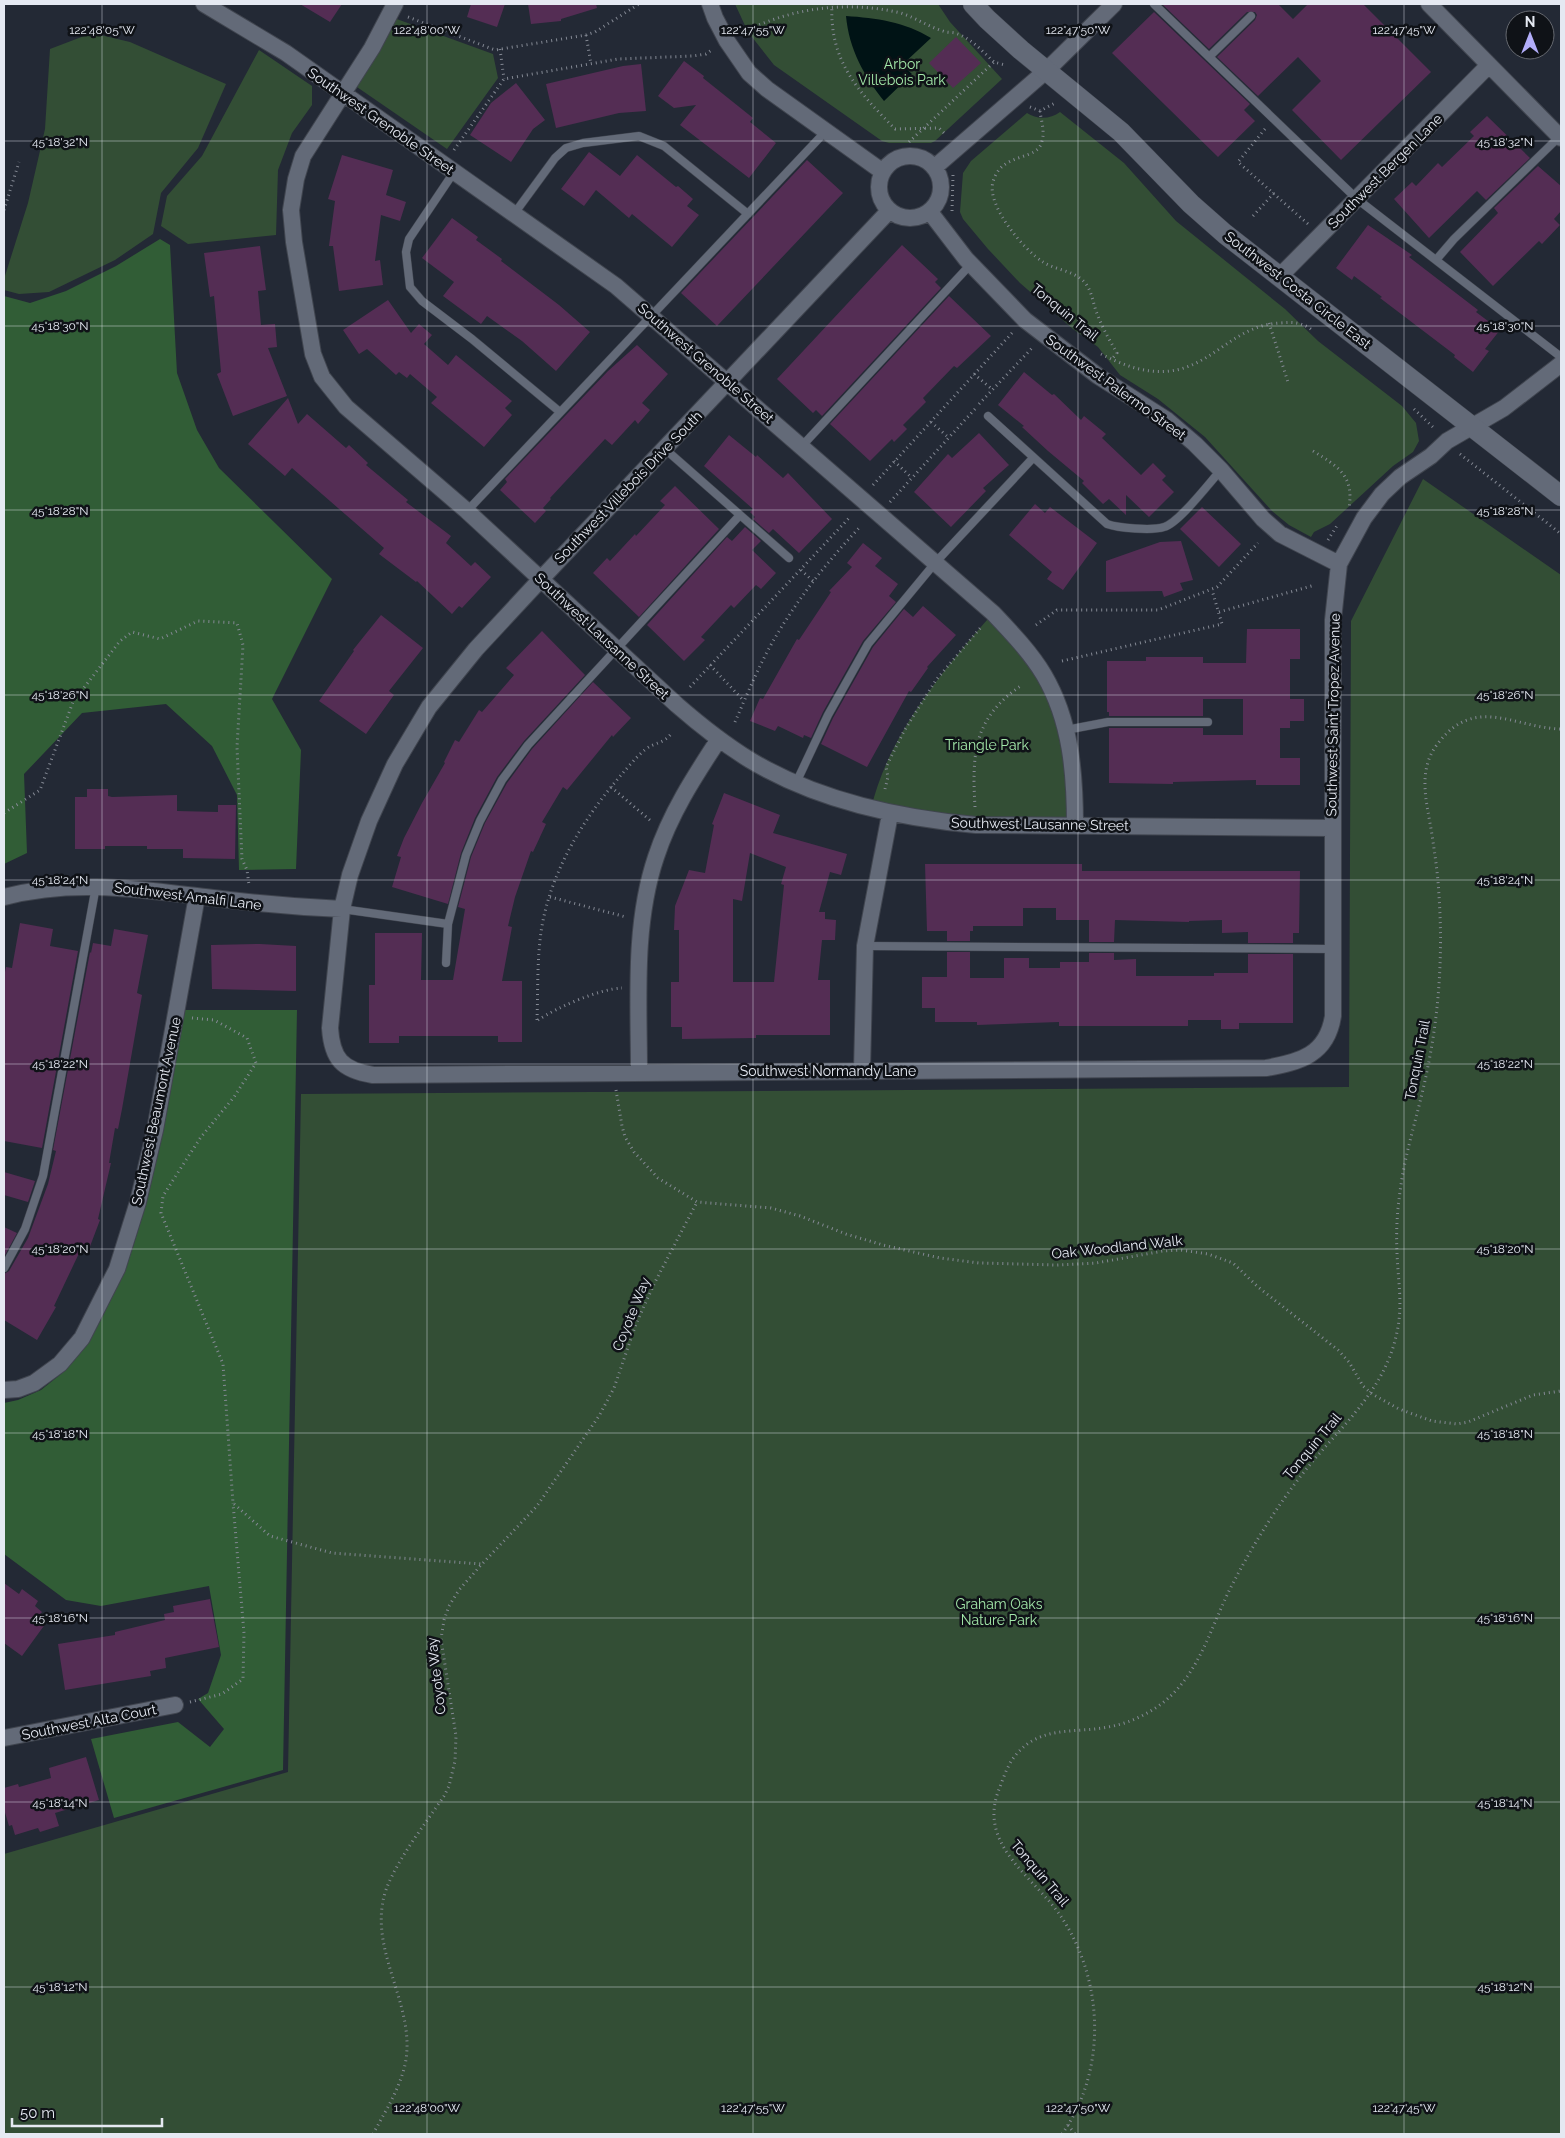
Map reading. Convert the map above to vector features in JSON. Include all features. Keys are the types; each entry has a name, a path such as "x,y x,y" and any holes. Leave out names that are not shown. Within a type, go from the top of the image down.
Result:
{"street":[{"name":"Southwest Grenoble Street","path":"204,4 286,53 616,286 993,613 1043,672 1054,693 1066,730 1075,781 1075,826"},
{"path":"710,4 727,41 749,73 767,89 883,172"},
{"name":"Southwest Costa Circle East","path":"973,4 986,19 1121,132 1190,204 1561,496"},
{"path":"934,167 1047,70 1114,4"},
{"path":"1429,4 1560,137"},
{"name":"Southwest Lausanne Street","path":"394,7 372,48 303,156 296,179 291,210 294,242 313,354 322,377 346,407 467,511 677,705 719,739 751,761 796,783 833,797 890,814 976,825 1332,828"},
{"name":"Southwest Bergen Lane","path":"1280,276 1489,65"},
{"path":"912,156 923,159 934,167 942,185 941,195 937,204 930,212 918,218 907,219 890,211 880,195 879,184 883,172 892,162 900,158 912,156"},
{"name":"Southwest Villebois Drive South","path":"345,1066 339,1060 332,1045 330,1028 342,909 350,875 368,821 395,764 429,707 476,649 541,579 890,211"},
{"name":"Southwest Palermo Street","path":"930,212 971,264 1024,320 1098,376 1167,420 1221,470 1262,519 1280,534 1339,564"},
{"name":"Southwest Saint Tropez Avenue","path":"1311,1055 1326,1039 1331,1028 1333,620 1339,564 1364,518 1382,494 1400,477 1431,456 1447,441 1504,408 1561,364"},
{"path":"639,1072 639,988 642,921 655,858 682,797 719,739"},
{"path":"862,1070 862,994 865,946 890,814"},
{"name":"Southwest Amalfi Lane","path":"4,897 31,890 66,886 96,886 147,889 284,907 342,909"},
{"name":"Southwest Beaumont Avenue","path":"4,1390 18,1389 34,1383 60,1364 82,1338 117,1270 138,1202 155,1130 197,896"},
{"name":"Southwest Normandy Lane","path":"345,1066 358,1072 372,1075 1266,1068 1294,1063 1311,1055"},
{"name":"Southwest Alta Court","path":"4,1738 175,1705"}],"lane":[{"path":"1154,4 1356,199 1561,357"},
{"path":"1209,57 1250,16"},
{"path":"467,511 826,131"},
{"path":"514,214 555,158 566,148 583,142 639,136 664,146 748,214"},
{"path":"1436,260 1454,239 1560,137"},
{"path":"448,169 409,239 406,252 410,287 422,301 472,339 560,412"},
{"path":"801,446 971,264"},
{"path":"988,416 1107,524 1118,528 1163,528 1174,522 1221,470"},
{"path":"665,449 789,558"},
{"path":"796,783 832,707 868,644 935,563 1033,458"},
{"path":"446,963 448,924 466,855 480,821 502,780 528,744 740,515"},
{"path":"1066,730 1108,722 1208,722"},
{"path":"4,1268 25,1229 43,1176 96,886"},
{"path":"342,909 448,924"},
{"path":"865,946 1332,949"}],"path":[{"path":"394,7 495,50 596,32 639,4"},
{"path":"814,4 818,7"},
{"path":"832,5 834,35 838,50 848,75 856,88 895,129 939,128 948,136"},
{"path":"738,34 779,17 818,7 832,5 871,7 917,19 943,32 954,32 971,41 994,62 1005,65"},
{"path":"586,35 591,64"},
{"path":"448,169 504,79 500,49"},
{"path":"504,79 618,60 706,54 713,49"},
{"path":"909,142 994,62"},
{"path":"1026,103 1040,111 1056,103"},
{"path":"1040,111 1043,131 1042,144 1033,153 1006,162 992,183 994,203 1004,220 1035,256 1045,264 1069,272 1085,283 1091,292 1097,314 1117,353 1112,359"},
{"path":"1273,119 1238,162 1321,235"},
{"path":"4,210 19,162"},
{"path":"955,167 951,202 955,220"},
{"path":"1253,216 1274,193"},
{"path":"860,498 1024,320"},
{"path":"1269,323 1288,382"},
{"name":"Tonquin Trail","path":"1099,353 1144,370 1172,371 1208,357 1236,336 1269,323 1304,324"},
{"path":"879,514 1044,336"},
{"path":"974,374 993,390"},
{"path":"930,422 949,438"},
{"path":"1313,451 1336,466 1347,477 1351,495 1348,508"},
{"path":"1458,453 1561,534"},
{"path":"894,462 912,478"},
{"path":"1327,541 1343,516"},
{"path":"690,687 850,517"},
{"path":"735,722 767,652 813,581 860,527"},
{"path":"1036,625 1057,610 1158,610 1212,590 1218,587 1258,542"},
{"path":"801,570 813,581"},
{"path":"1219,612 1315,585"},
{"path":"1062,661 1222,624 1212,590"},
{"path":"4,813 40,790 73,702 120,641 132,632 160,639 198,621 237,623 243,645 237,746 242,859 247,870 251,903"},
{"path":"885,789 888,777 886,767 904,731 936,680 979,630"},
{"path":"710,665 744,701"},
{"path":"976,825 973,776 976,748 991,714 1009,694 1022,685"},
{"name":"Tonquin Trail","path":"1062,2134 1084,2090 1092,2056 1095,2020 1090,1985 1080,1951 1063,1919 1041,1891 1014,1863 1001,1845 994,1815 998,1790 1005,1774 1018,1754 1042,1736 1064,1730 1098,1729 1125,1723 1142,1716 1158,1706 1179,1688 1196,1666 1230,1589 1274,1514 1312,1461 1372,1394 1389,1361 1397,1332 1400,1302 1397,1236 1400,1191 1405,1161 1428,1070 1439,987 1440,903 1433,840 1424,792 1426,766 1435,747 1443,736 1459,724 1478,717 1498,716 1534,726 1561,729"},
{"path":"639,988 617,988 590,996 555,1009 537,1020 540,940 550,897 566,854 582,826 611,787 645,750 660,744 671,734"},
{"path":"611,787 665,833"},
{"path":"550,897 642,921"},
{"path":"175,1705 222,1694 243,1679 244,1633 223,1364 161,1213 163,1196 201,1137 234,1097 256,1063 247,1038 214,1020 176,1016"},
{"name":"Oak Woodland Walk","path":"616,1087 625,1137 634,1152 658,1178 698,1202 771,1208 800,1216 846,1234 883,1245 930,1256 979,1263 1057,1266 1172,1250 1208,1254 1233,1264 1305,1325 1330,1342 1349,1362 1363,1386 1372,1394"},
{"name":"Coyote Way","path":"373,2134 399,2086 405,2064 407,2042 404,2018 384,1948 381,1920 383,1900 394,1871 449,1786 455,1761 456,1736 440,1639 444,1620 449,1606 459,1590 537,1506 598,1416 614,1388 636,1324 655,1282 698,1202"},
{"path":"1372,1394 1415,1415 1432,1421 1457,1424 1479,1419 1533,1395 1559,1391"},
{"path":"234,1503 270,1536 332,1553 482,1564"},
{"path":"1068,2125 1075,2134"}],"green space":[{"name":"Arbor Villebois Park","path":"735,4 938,4 950,22 1002,79 935,141 931,143 889,143 882,141 774,65 748,32"},
{"path":"394,18 493,54 498,78 447,149 354,85"},
{"path":"92,33 130,42 226,84 198,148 161,193 153,234 115,260 49,292 19,294 4,290 4,279 28,203 45,129 50,49"},
{"path":"259,50 312,86 312,105 292,133 278,170 276,235 188,244 161,226 167,196 202,156"},
{"path":"1060,112 1124,163 1176,221 1285,309 1318,341 1402,406 1416,423 1419,441 1413,452 1393,466 1330,524 1314,532 1311,537 1289,525 1272,511 1205,437 1158,399 1120,375 1098,347 1073,329 1020,283 963,219 960,212 963,173 971,161 1027,113 1035,117 1044,118"},
{"path":"160,239 170,245 177,373 197,430 219,468 332,579 272,699 301,750 296,869 239,870 237,795 212,746 166,704 82,713 24,774 27,853 4,864 4,296 30,303 66,291 116,266"},
{"name":"Graham Oaks Nature Park","path":"1423,479 1561,575 1561,2134 4,2134 4,1854 288,1772 301,1094 1349,1087 1351,621"},
{"name":"Triangle Park","path":"993,613 1054,693 1075,826 871,809 890,755 904,729 937,680"},
{"path":"183,1010 297,1010 283,1770 114,1818 91,1739 178,1722 210,1747 224,1729 198,1699 208,1693 221,1655 209,1586 101,1606 66,1600 4,1554 4,1403 18,1400 41,1390 61,1374 78,1354 117,1286 133,1247 145,1207"}],"shaded area":[{"path":"846,16 890,22 911,28 931,38 902,65 912,74 884,101 864,72 854,51"}],"building":[{"path":"300,4 342,4 330,22"},
{"path":"471,4 505,4 497,27 467,17"},
{"path":"528,4 596,4 597,8 561,19 561,21 531,24"},
{"path":"1162,4 1278,4 1293,19 1308,4 1363,4 1431,72 1341,160 1292,110 1321,81 1298,57 1258,96 1217,57 1255,20 1257,15 1255,12 1247,12 1209,49"},
{"path":"1154,12 1250,104 1244,110 1255,121 1218,157 1112,53"},
{"path":"956,37 981,63 953,88 929,63"},
{"path":"684,61 753,118 750,122 776,143 749,178 680,125 696,105 674,108 658,96"},
{"path":"641,64 646,111 619,113 556,128 546,84 623,66"},
{"path":"516,83 545,120 533,129 511,162 470,135 491,103"},
{"path":"1487,116 1530,158 1486,200 1477,191 1429,238 1394,199 1412,182 1416,186 1438,163 1442,167 1474,136 1470,132"},
{"path":"589,152 620,176 637,155 693,199 687,206 699,215 672,247 632,214 629,218 596,190 584,206 561,189"},
{"path":"342,155 393,170 386,195 406,202 400,221 381,215 375,261 380,260 383,285 339,291 333,246 329,246 335,201 328,199"},
{"path":"807,160 843,193 717,326 681,293"},
{"path":"1538,166 1561,186 1561,211 1554,219 1560,225 1542,244 1539,241 1493,286 1460,252 1498,213 1494,208"},
{"path":"452,218 478,237 476,240 502,259 501,261 559,305 590,332 556,371 522,341 487,316 481,324 443,296 454,282 422,258"},
{"path":"1368,225 1412,255 1409,257 1478,310 1476,312 1500,330 1485,349 1489,351 1473,372 1454,357 1455,355 1380,298 1382,297 1354,276 1352,280 1336,268"},
{"path":"902,245 938,279 935,282 941,288 822,416 816,410 813,413 777,379"},
{"path":"260,246 266,290 258,291 261,325 275,324 277,347 268,348 287,396 233,416 217,374 221,372 214,296 210,297 204,253"},
{"path":"949,296 991,336 957,368 954,366 923,398 926,402 903,425 907,429 894,442 892,439 870,461 830,424"},
{"path":"388,300 411,333 419,324 432,335 424,344 448,365 456,355 512,401 505,408 512,415 484,447 431,403 437,397 410,374 407,378 399,372 396,375 367,349 359,354 343,330"},
{"path":"637,345 668,374 642,403 650,410 638,424 635,420 612,445 605,439 550,498 543,508 546,511 535,523 500,490 507,482 505,479 608,371"},
{"path":"1024,372 1052,395 1054,394 1081,420 1084,416 1106,434 1102,438 1141,475 1153,463 1166,476 1162,480 1174,492 1149,517 1126,495 1126,515 1109,499 1103,504 1082,483 1084,481 998,405"},
{"path":"288,398 298,424 307,414 346,448 349,445 368,463 366,465 408,500 406,502 451,536 446,543 471,566 475,562 491,577 462,608 459,606 452,614 417,581 379,554 384,548 292,468 285,476 248,444"},
{"path":"979,433 1009,465 983,488 986,491 951,527 914,492 948,454 952,458"},
{"path":"729,435 756,457 757,455 783,478 788,473 832,519 799,553 773,529 769,533 753,519 755,517 750,512 753,509 704,466"},
{"path":"675,486 719,529 639,617 593,573 607,558 610,561 635,534 636,536 665,505 660,501"},
{"path":"1035,504 1045,513 1050,507 1097,543 1063,590 1047,579 1052,572 1009,535"},
{"path":"1202,507 1241,544 1219,567 1180,529"},
{"path":"745,527 761,541 752,550 776,573 761,589 756,585 734,608 731,605 701,637 705,640 684,661 647,625 727,537 732,541"},
{"path":"1181,541 1193,580 1180,583 1183,590 1164,597 1162,591 1106,592 1106,561 1160,542"},
{"path":"863,543 882,558 875,566 898,584 889,596 896,602 863,641 823,712 811,738 804,735 803,738 778,726 775,731 750,721 760,698 763,699 797,639 799,640 831,592 829,591 852,567 847,563"},
{"path":"923,606 956,635 927,667 911,692 909,691 867,767 821,744 833,718 873,647 904,609 913,617"},
{"path":"381,615 423,648 389,691 394,695 366,734 319,701 353,650"},
{"path":"1247,629 1300,629 1300,659 1290,659 1290,699 1304,699 1304,721 1290,721 1290,728 1280,728 1280,758 1300,758 1300,785 1256,785 1256,780 1173,782 1173,784 1109,783 1109,728 1203,728 1203,735 1243,735 1243,699 1203,699 1203,716 1109,716 1109,712 1107,712 1107,661 1146,661 1146,657 1203,657 1203,663 1246,663"},
{"path":"542,631 585,675 524,741 497,777 475,818 461,853 448,904 392,887 401,857 397,856 404,838 445,763 455,740 459,742 479,710 482,712 514,675 506,668"},
{"path":"593,682 631,718 613,737 612,735 567,790 563,787 542,822 546,824 533,852 531,851 515,897 508,926 512,927 502,981 522,981 522,1042 498,1042 498,1036 399,1036 399,1043 369,1043 369,985 375,985 375,933 422,933 421,980 453,980 465,909 458,907 471,857 485,823 507,783 532,749"},
{"path":"87,789 108,789 108,796 112,797 177,795 177,811 218,812 218,805 236,805 235,859 183,858 183,849 147,849 147,846 105,846 105,849 75,849 75,797 87,797"},
{"path":"724,793 780,815 773,833 847,854 841,875 830,872 819,912 825,912 825,919 836,920 835,940 822,940 818,980 830,980 830,1035 756,1035 756,1038 682,1039 682,1027 671,1027 671,982 679,982 679,930 674,930 675,906 689,870 705,873 714,825 712,824","holes":["750,853 786,867 781,884 784,885 774,982 733,982 733,899 742,901"]},
{"path":"925,864 1082,864 1082,871 1300,871 1299,933 1293,933 1293,943 1248,943 1248,932 1222,933 1222,920 1189,922 1115,920 1114,942 1089,942 1089,920 1056,920 1056,908 1023,908 1023,926 973,926 973,931 970,931 970,941 947,941 947,931 927,931"},
{"path":"20,923 53,929 50,946 78,951 42,1148 4,1141 4,977 6,967 12,968"},
{"path":"114,929 148,935 137,993 142,995 122,1109 118,1129 115,1128 109,1163 111,1163 98,1219 100,1220 89,1249 82,1247 54,1306 56,1307 37,1340 4,1320 4,1274 9,1271 28,1238 48,1184 56,1151 53,1150 90,952 93,943 111,946"},
{"path":"260,944 296,946 296,991 212,989 211,945"},
{"path":"947,952 970,952 970,978 1004,978 1004,958 1029,958 1029,968 1060,968 1060,962 1089,962 1089,953 1114,953 1114,960 1136,959 1136,976 1214,976 1214,973 1248,973 1248,954 1293,954 1293,1023 1239,1023 1239,1029 1221,1029 1221,1020 1188,1020 1188,1026 1059,1026 1059,1022 977,1025 977,1022 935,1022 935,1008 922,1008 922,977 947,977"},
{"path":"4,1172 35,1181 28,1202 4,1195"},
{"path":"4,1227 17,1233 4,1257"},
{"path":"4,1583 19,1594 22,1589 38,1601 35,1606 42,1612 38,1617 46,1623 22,1656 4,1643"},
{"path":"210,1599 219,1647 165,1658 166,1668 150,1671 151,1676 65,1690 58,1644 115,1635 115,1632 165,1620 164,1614 174,1612 173,1606"},
{"path":"86,1757 99,1800 55,1813 59,1826 40,1832 38,1828 15,1835 12,1825 9,1826 4,1809 4,1788 18,1784 19,1787 51,1778 49,1768"}]}
